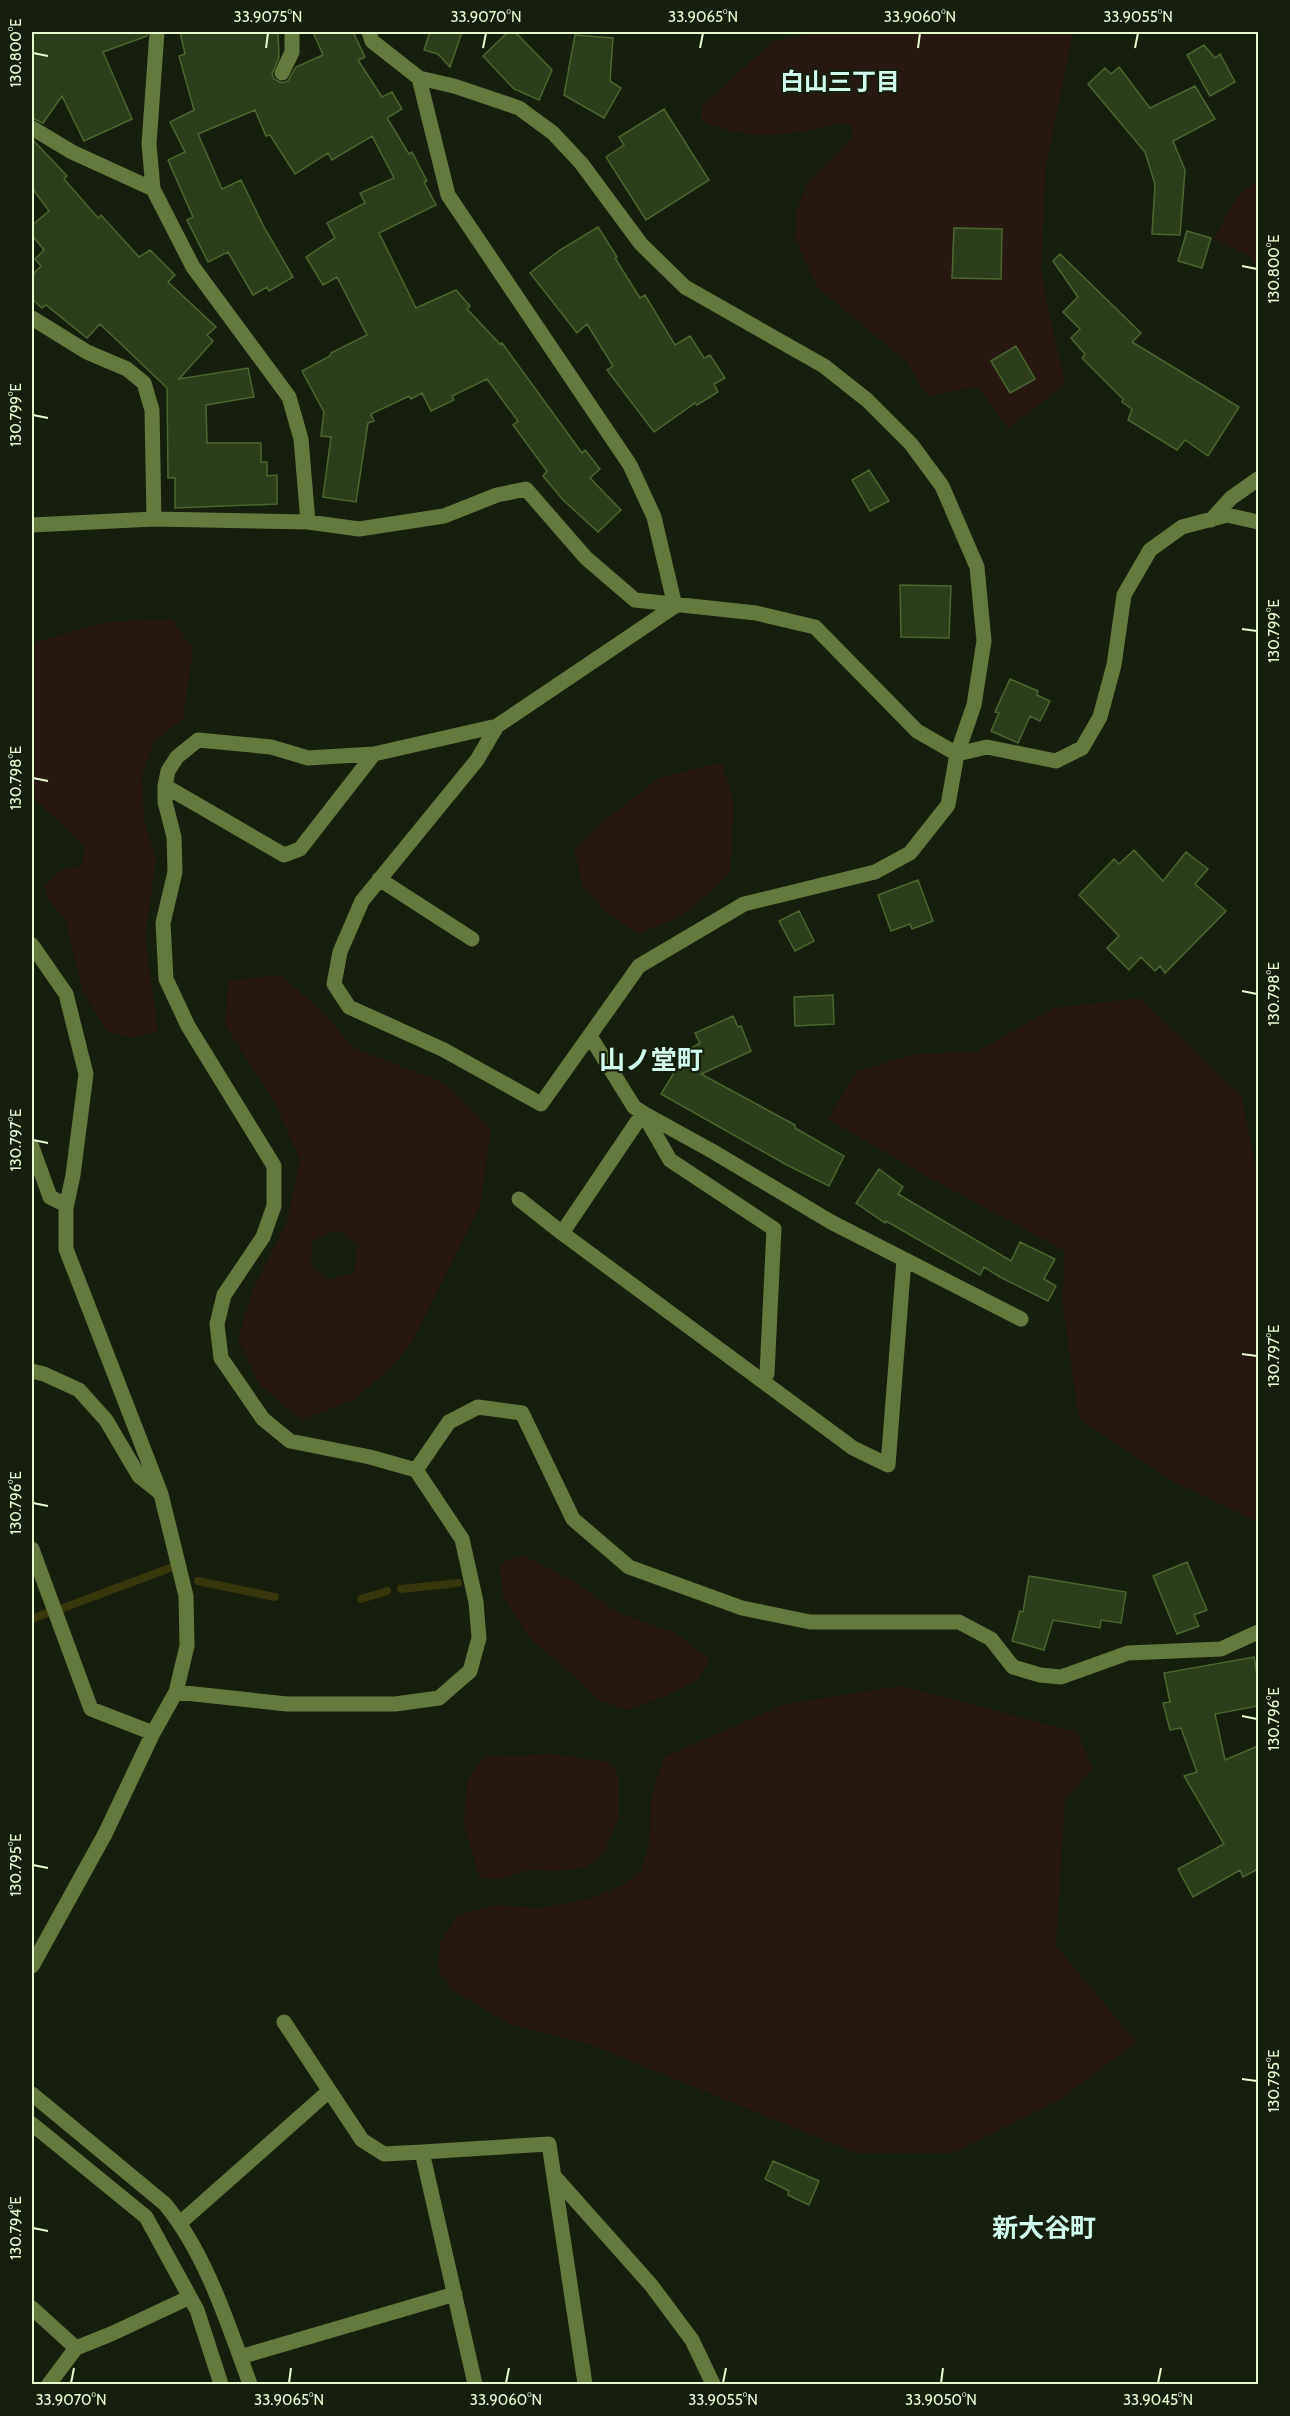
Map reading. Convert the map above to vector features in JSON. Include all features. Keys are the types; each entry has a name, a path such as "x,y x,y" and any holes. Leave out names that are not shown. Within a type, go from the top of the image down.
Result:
{"street":[{"path":"157,32 149,144 153,189 193,267 289,397 301,439 308,522"},
{"path":"282,73 292,52 292,32"},
{"path":"369,32 372,41 419,78 454,86 519,108 553,133 581,163 641,244 685,287 824,366 867,400 911,444 942,486 977,567 984,640 974,705 957,753 948,805 910,853 875,872 744,904 639,966 541,1104 444,1050 349,1007 334,984 340,952 362,901 471,768 497,726"},
{"path":"419,78 448,195 630,465 654,517 675,606"},
{"path":"32,128 72,152 153,189"},
{"path":"32,318 87,352 127,369 144,383 152,410 154,519"},
{"path":"1211,519 1231,498 1258,479"},
{"path":"32,525 154,519 308,522 358,529 444,516 497,495 525,489 586,558 635,600 756,613 815,627 917,731 957,753 987,747 1056,761 1082,748 1100,717 1114,665 1124,595 1150,550 1182,528 1211,519 1227,515 1258,522"},
{"path":"176,1692 287,1704 395,1704 438,1698 470,1671 479,1638 476,1602 462,1539 416,1470 370,1457 290,1441 263,1419 221,1358 217,1324 224,1295 263,1237 274,1206 274,1166 188,1026 166,979 164,923 175,872 174,837 165,802 168,771 177,757 198,740 271,747 308,758 374,754 497,726 675,606"},
{"path":"165,786 284,855 300,849 374,754"},
{"path":"380,879 472,939"},
{"path":"32,945 66,994 86,1074 73,1175 66,1205 66,1249 161,1494 186,1596 187,1646 176,1692 153,1733 105,1834 32,1966"},
{"path":"590,1036 634,1107 643,1113 831,1222 1021,1319"},
{"path":"562,1233 643,1113"},
{"path":"643,1113 670,1160 774,1229 767,1374"},
{"path":"32,1147 50,1197 66,1205"},
{"path":"519,1199 853,1448 888,1465 904,1260"},
{"path":"32,1371 79,1390 106,1420 139,1476 161,1494"},
{"path":"416,1470 449,1422 478,1407 522,1413 573,1519 628,1567 742,1608 810,1622 959,1622 991,1639 1014,1667 1040,1675 1061,1677 1128,1653 1221,1649 1258,1632"},
{"path":"32,1549 91,1709 153,1733"},
{"path":"284,2022 362,2140 384,2154 549,2144 585,2385"},
{"path":"180,2223 329,2091"},
{"path":"32,2094 165,2204 180,2223 221,2305 250,2385"},
{"path":"32,2124 146,2217 196,2310 221,2385"},
{"path":"422,2152 475,2385"},
{"path":"554,2176 651,2285 692,2340 713,2385"},
{"path":"240,2357 455,2294"},
{"path":"49,2385 76,2348 188,2298"},
{"path":"32,2308 76,2348"}],"shaded area":[{"path":"817,32 1073,32 1046,166 1041,269 1065,382 1057,391 1008,428 977,386 931,396 924,392 907,362 817,287 795,238 796,212 807,184 851,140 853,127 842,122 806,131 771,135 736,132 701,120 701,107 772,42"},
{"path":"1258,180 1258,272 1250,256 1213,239 1239,194"},
{"path":"172,619 193,649 183,719 155,741 142,775 144,820 156,860 145,937 158,1031 131,1038 107,1031 82,990 66,920 47,898 45,884 62,870 82,866 85,846 32,797 32,643 106,622"},
{"path":"721,762 734,802 730,872 682,916 638,934 608,914 583,886 574,849 600,824 659,778"},
{"path":"280,975 320,1009 354,1048 444,1083 491,1130 480,1206 412,1342 390,1369 353,1400 301,1420 259,1384 238,1339 253,1289 287,1221 300,1160 274,1101 225,1025 228,981","holes":["337,1230 358,1244 354,1273 327,1280 311,1264 313,1240"]},
{"path":"1140,998 1242,1097 1258,1179 1258,1522 1172,1481 1079,1419 1062,1299 1065,1251 919,1172 828,1119 857,1071 916,1054 976,1052 1054,1008"},
{"path":"522,1555 573,1581 619,1613 675,1633 710,1659 698,1680 661,1698 627,1710 598,1700 570,1672 531,1640 503,1597 500,1563"},
{"path":"901,1686 1077,1732 1093,1769 1065,1799 1056,1946 1136,2042 1059,2100 953,2153 856,2153 589,2044 509,2024 452,1990 438,1970 440,1943 456,1916 494,1905 539,1908 589,1899 623,1885 641,1871 649,1845 651,1796 664,1757 785,1704"},
{"path":"550,1754 610,1762 619,1777 619,1817 604,1852 586,1868 556,1871 528,1870 503,1879 480,1878 464,1826 467,1781 483,1757"}],"building":[{"path":"32,32 147,32 147,36 103,52 132,119 84,141 62,96 43,123 32,118"},
{"path":"180,32 278,32 279,57 272,74 274,79 282,83 288,81 296,67 323,55 313,32 353,32 365,57 358,60 382,97 392,92 402,109 387,118 409,154 412,152 436,205 379,233 416,308 456,290 470,306 467,309 500,344 502,343 582,453 585,450 600,469 590,478 621,510 598,532 563,500 543,476 547,471 513,425 518,421 487,379 452,396 454,400 431,411 422,393 411,399 409,396 371,414 374,421 368,423 356,502 323,497 331,437 321,436 324,412 302,371 367,335 337,277 323,285 306,257 335,238 327,223 365,203 360,193 394,178 372,136 332,160 328,153 295,174 270,135 266,136 255,110 198,134 222,189 241,180 264,227 293,277 269,291 267,287 253,295 228,252 208,262 187,220 193,217 168,160 185,152 170,122 194,110 179,56 185,54"},
{"path":"430,32 462,32 450,67 438,54 424,50"},
{"path":"508,32 515,32 552,70 539,100 514,89 483,56"},
{"path":"575,35 613,38 610,81 621,88 604,118 564,95"},
{"path":"1204,45 1215,58 1220,54 1235,82 1210,96 1187,55"},
{"path":"1119,67 1150,108 1195,86 1215,119 1173,141 1185,170 1180,235 1152,234 1155,184 1145,152 1088,84 1105,68 1111,74"},
{"path":"664,109 709,180 646,220 606,157 624,145 619,137"},
{"path":"32,139 67,176 64,179 98,218 101,215 139,257 150,250 175,275 168,282 216,327 207,335 213,341 179,379 248,368 254,397 206,405 207,443 261,443 261,462 267,462 267,476 277,475 277,504 175,508 175,478 168,478 167,388 100,324 87,338 46,305 42,308 32,299 32,275 41,266 35,259 44,250 32,235 32,225 49,211 32,188"},
{"path":"598,227 640,298 645,295 675,345 690,336 704,358 710,355 725,378 714,384 718,392 697,405 695,403 654,432 607,370 613,366 587,324 577,333 530,273 560,250"},
{"path":"954,228 1002,229 1001,279 952,278"},
{"path":"1187,231 1211,238 1202,268 1178,261"},
{"path":"1060,254 1141,333 1132,342 1239,407 1208,456 1185,440 1177,450 1128,420 1132,409 1122,402 1123,399 1082,358 1085,354 1071,338 1080,329 1063,312 1078,297 1053,261"},
{"path":"1016,346 1035,379 1010,393 991,361"},
{"path":"869,470 889,501 870,511 852,480"},
{"path":"900,585 951,586 949,638 901,637"},
{"path":"1010,679 1038,691 1037,695 1050,701 1040,721 1030,716 1018,743 991,731 999,713 995,712"},
{"path":"1134,850 1163,881 1186,852 1208,869 1195,884 1226,911 1165,973 1160,966 1155,971 1141,957 1129,970 1107,948 1119,936 1079,895 1114,859 1119,864"},
{"path":"918,880 933,921 912,929 910,924 891,931 878,895"},
{"path":"799,911 814,941 795,951 779,921"},
{"path":"833,995 834,1024 795,1026 794,997"},
{"path":"733,1016 738,1027 741,1026 751,1051 701,1074 795,1125 795,1128 844,1156 829,1186 661,1094 688,1050 700,1043 695,1033"},
{"path":"879,1169 903,1187 898,1194 1011,1261 1020,1242 1055,1259 1044,1279 1056,1286 1048,1301 984,1267 980,1275 886,1221 885,1223 856,1203"},
{"path":"1187,1562 1207,1610 1194,1615 1199,1626 1177,1634 1153,1576"},
{"path":"1029,1576 1126,1592 1121,1623 1101,1620 1100,1628 1053,1620 1044,1650 1012,1641 1020,1611 1023,1612"},
{"path":"1254,1657 1258,1680 1258,1706 1215,1714 1225,1760 1258,1746 1258,1869 1243,1877 1240,1870 1193,1897 1178,1869 1224,1844 1184,1776 1197,1772 1181,1728 1170,1730 1163,1703 1170,1702 1164,1673"},
{"path":"773,2161 819,2181 809,2205 788,2195 789,2191 765,2179"}],"waterway":[{"path":"63,1608 170,1568"},
{"path":"198,1581 275,1597"},
{"path":"401,1589 458,1583"},
{"path":"361,1599 387,1591"},
{"path":"32,1619 47,1613"}],"district":[{"name":"白山三丁目","path":"840,82"},
{"name":"山ノ堂町","path":"651,1060"},
{"name":"新大谷町","path":"1044,2228"}]}
